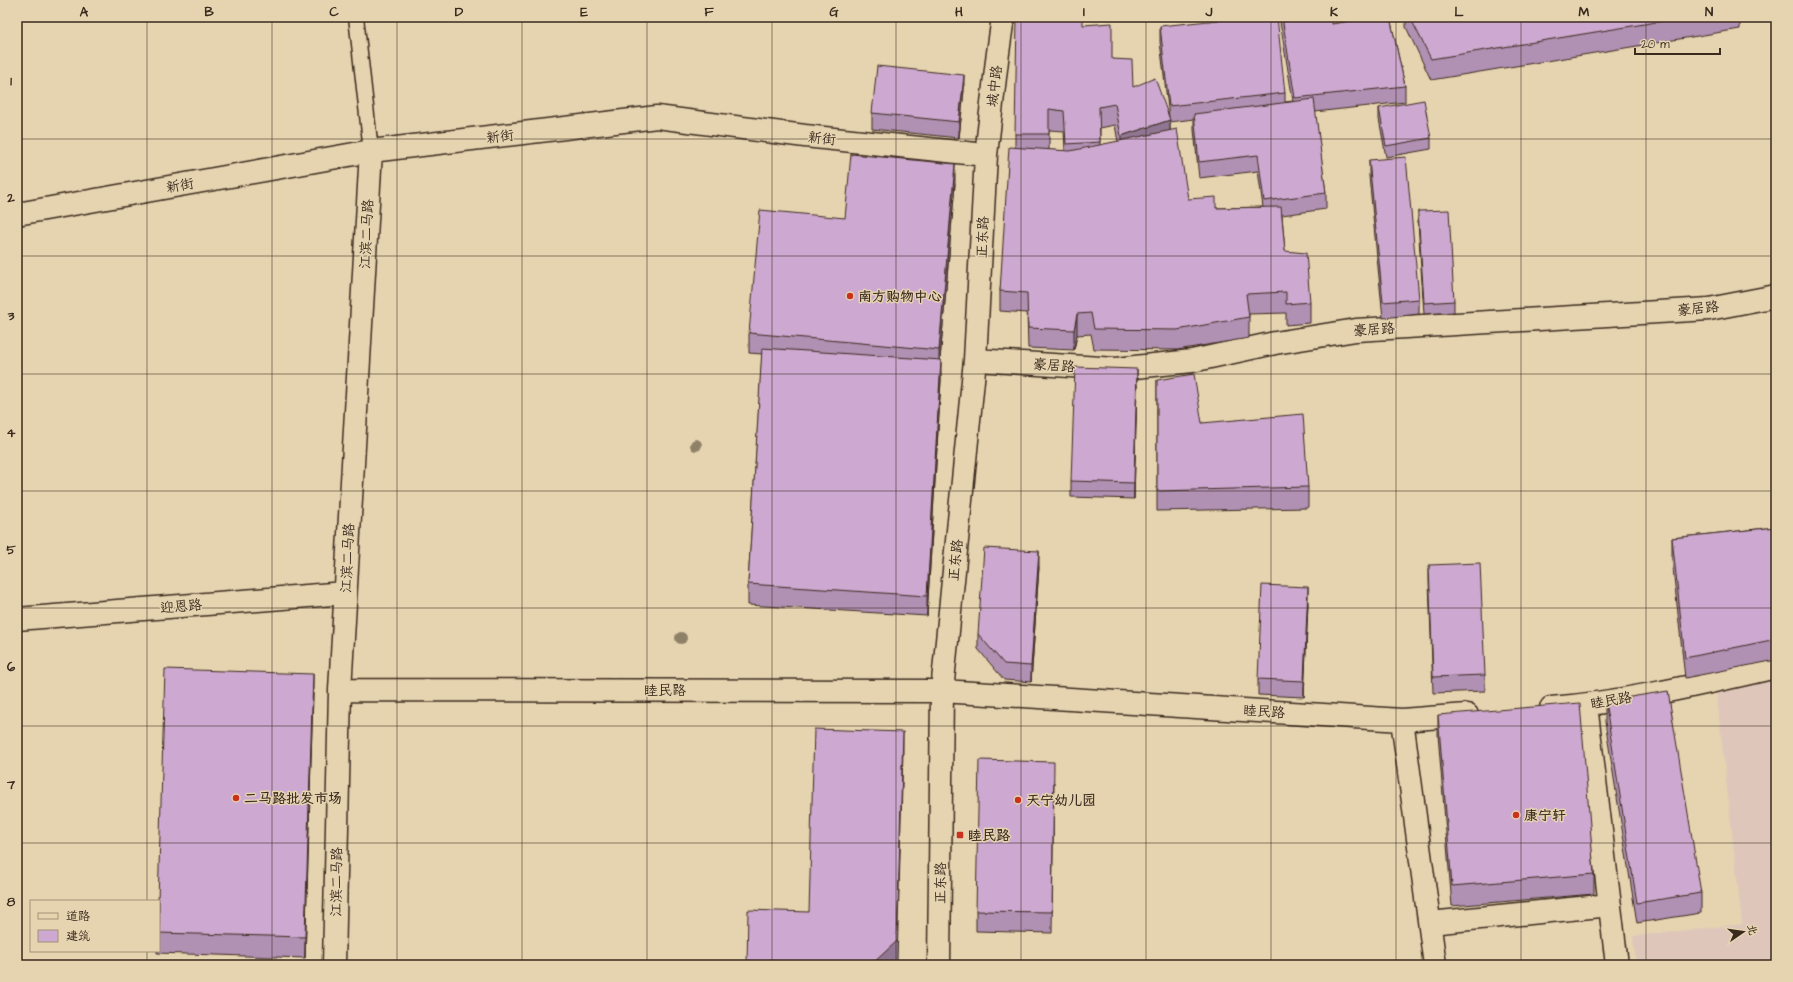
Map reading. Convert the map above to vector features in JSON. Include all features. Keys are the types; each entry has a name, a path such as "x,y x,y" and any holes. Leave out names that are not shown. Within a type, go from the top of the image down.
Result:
{"street":[{"name":"城中路","path":"986,155 997,60 1002,24 1005,17"},
{"name":"新街","path":"17,214 371,151 657,117 805,136 986,155"},
{"name":"江滨二马路","path":"334,965 340,690 371,151"},
{"name":"正东路","path":"939,965 942,691 975,360 986,155"},
{"name":"豪居路","path":"975,360 1116,370 1192,361 1275,343 1356,330 1709,308 1776,296"},
{"name":"迎恩路","path":"17,619 345,593"},
{"name":"睦民路","path":"1532,709 1586,705 1716,681 1776,667"},
{"name":"睦民路","path":"340,690 942,691 1402,720 1486,713"},
{"path":"1586,705 1617,965"},
{"path":"1402,720 1435,965"},
{"path":"1430,923 1610,905"}],"lane":[{"path":"356,17 371,151"}],"shaded area":[{"path":"1776,667 1776,965 1636,965 1633,936 1742,924 1715,681"}],"building":[{"path":"1017,17 1083,17 1083,25 1112,23 1112,59 1132,60 1133,87 1155,78 1170,120 1121,136 1115,104 1099,107 1100,142 1066,144 1064,111 1049,109 1049,134 1015,134"},
{"path":"1248,17 1277,17 1285,93 1169,106 1160,26"},
{"path":"1282,17 1331,17 1332,24 1368,17 1390,17 1405,86 1295,98"},
{"path":"1410,17 1687,17 1431,59"},
{"path":"877,66 964,75 959,122 872,113"},
{"path":"1314,99 1326,193 1264,201 1258,155 1199,162 1194,114"},
{"path":"1424,100 1431,138 1386,146 1379,108"},
{"path":"1177,129 1188,199 1216,197 1216,208 1281,207 1285,251 1306,253 1310,302 1286,304 1286,292 1246,294 1249,317 1177,330 1094,329 1091,313 1077,314 1074,330 1028,328 1027,293 1000,291 1009,147 1070,151"},
{"name":"南方购物中心","path":"851,154 955,164 939,350 749,333 760,210 845,218"},
{"path":"1406,157 1419,299 1383,302 1369,160"},
{"path":"1449,210 1454,301 1424,303 1418,211"},
{"path":"762,348 941,360 927,596 748,584"},
{"path":"1075,367 1137,369 1134,483 1071,481"},
{"path":"1194,374 1202,423 1303,414 1308,487 1157,491 1157,380"},
{"path":"1776,527 1776,639 1685,658 1672,538"},
{"path":"984,548 1039,551 1031,666 1004,664 978,634"},
{"path":"1480,563 1485,675 1433,677 1429,565"},
{"path":"1262,585 1308,587 1304,681 1258,679"},
{"name":"二马路批发市场","path":"165,669 313,674 305,937 160,933 160,900 158,900"},
{"path":"1668,691 1701,893 1637,903 1605,701"},
{"name":"康宁轩","path":"1580,703 1594,874 1452,886 1438,715"},
{"path":"814,729 903,732 897,941 871,965 747,965 748,910 809,912"},
{"path":"979,760 1054,762 1052,912 976,911"}],"place":[{"name":"南方购物中心","path":"850,296"},
{"name":"二马路批发市场","path":"236,798"},
{"name":"天宁幼儿园","path":"1018,800"},
{"name":"康宁轩","path":"1516,815"},
{"name":"睦民路","path":"960,835"}]}
